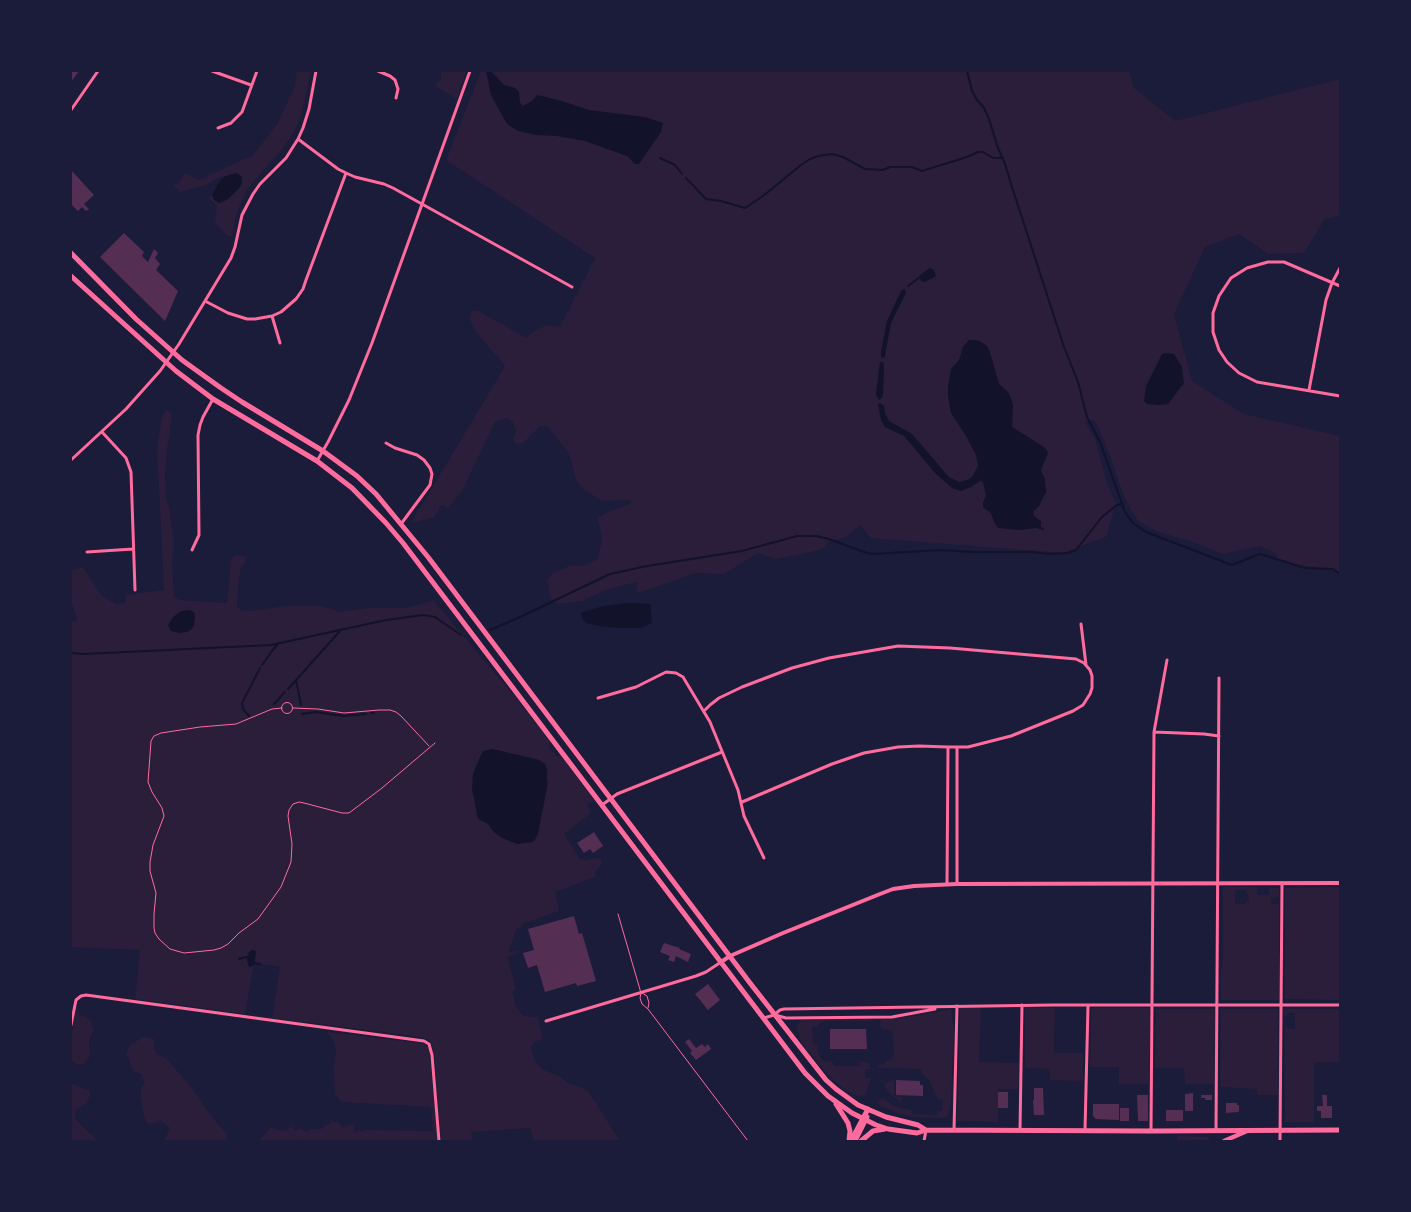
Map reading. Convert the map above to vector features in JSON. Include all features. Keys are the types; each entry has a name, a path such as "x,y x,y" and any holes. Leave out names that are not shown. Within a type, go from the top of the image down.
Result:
{"main road":[{"path":"71,253 136,319 173,352 221,388 323,451 363,482 382,501 826,1080 848,1098 868,1109 894,1119 918,1125 926,1130"},
{"path":"71,276 166,362 213,399 317,461 352,488 380,516 398,537 806,1073 816,1085 852,1113 888,1129 918,1133 926,1130 1340,1130"},
{"path":"833,1099 848,1123 850,1141"},
{"path":"855,1141 868,1109"},
{"path":"850,1141 864,1119"},
{"path":"861,1141 873,1131 888,1129"},
{"path":"1225,1141 1248,1130"}],"street":[{"path":"71,110 98,71"},
{"path":"212,71 252,86"},
{"path":"218,128 237,118 242,112 257,71"},
{"path":"71,460 126,409 166,362 206,301 231,258 246,205 260,184 286,158 298,139 309,108 316,71"},
{"path":"378,71 395,80 398,89 396,98"},
{"path":"317,461 348,400 372,343 470,71"},
{"path":"298,139 338,169 355,177 384,184 572,287"},
{"path":"206,301 228,313 247,319 272,316 296,299 303,289 346,173"},
{"path":"1340,286 1284,262 1268,262 1247,268 1232,278 1219,296 1213,313 1212,332 1219,350 1227,362 1239,373 1257,382 1340,396"},
{"path":"1309,390 1326,300 1340,268"},
{"path":"272,316 280,343"},
{"path":"192,550 199,535 198,435 202,417 213,399"},
{"path":"102,432 126,458 130,466 135,590"},
{"path":"386,444 417,455 424,460 432,474 430,485 401,524"},
{"path":"87,552 133,549"},
{"path":"742,802 832,764 864,753 898,747 957,748 975,746 1011,736 1078,709 1087,700 1092,688 1092,676 1086,665 1081,624"},
{"path":"704,711 719,698 792,668 829,658 898,646 950,648 1076,659 1086,665"},
{"path":"1152,1131 1154,732 1167,660"},
{"path":"598,698 636,687 664,673 676,673 683,677 710,722 738,790 744,816 764,858"},
{"path":"1216,1130 1219,678"},
{"path":"1154,732 1219,736"},
{"path":"948,747 948,884"},
{"path":"957,748 957,884"},
{"path":"602,805 617,794 723,752"},
{"path":"1280,1141 1282,883"},
{"path":"546,1021 696,976 706,972 730,956 880,894 914,886 948,884 1340,883"},
{"path":"71,1025 75,1003 78,997 86,995 421,1040 428,1043 432,1055 439,1141"},
{"path":"763,1018 784,1009 1022,1005 1340,1005"},
{"path":"1020,1130 1022,1005"},
{"path":"954,1130 957,1006"},
{"path":"1085,1130 1088,1006"},
{"path":"774,1014 786,1018 892,1017 941,1007"},
{"path":"925,1140 926,1130"}],"lane":[{"path":"618,914 642,993 640,998 642,1004 648,1009 748,1141"},
{"path":"642,993 647,996 648,1009"}],"path":[{"path":"430,747 401,716 390,710 344,713 293,708 288,703 284,704 282,708 272,709 236,724 200,727 161,733 154,736 151,741 148,782 162,808 164,816 153,845 150,862 150,874 156,896 154,928 159,939 170,949 184,953 214,950 228,944 258,919 281,886 291,862 292,844 288,816 293,804 299,802 342,813 349,813 435,743"},
{"path":"282,708 286,714 291,712 293,708"}],"shaded area":[{"path":"297,71 311,71 302,113 294,132 282,149 248,188 235,219 232,236 228,236 215,223 217,206 209,198 212,195 213,197 228,199 240,187 234,174 218,178 206,185 180,192 173,185 178,184 185,173 199,180 253,155 278,123 295,86"},
{"path":"441,71 466,71 457,99 435,85 441,80"},
{"path":"481,71 1129,71 1134,88 1175,121 1340,79 1340,215 1325,219 1304,253 1268,254 1239,234 1205,247 1174,314 1192,381 1244,414 1340,436 1340,572 1277,561 1277,554 1260,546 1223,554 1190,541 1158,532 1139,522 1130,509 1122,491 1112,461 1094,420 1085,422 1095,439 1108,486 1116,503 1106,537 1063,553 871,538 860,525 846,537 828,542 824,548 816,551 776,559 758,553 724,574 696,573 638,593 636,590 638,582 602,591 583,601 557,604 550,597 547,580 554,572 572,565 583,566 598,559 602,539 598,518 603,514 632,503 628,500 602,501 581,487 576,480 569,453 547,426 540,426 523,443 516,444 513,439 516,431 513,422 507,418 495,422 462,491 448,509 444,505 440,505 439,511 433,518 411,523 505,366 476,332 470,320 472,311 479,311 526,338 546,325 560,327 595,258 446,160"},
{"path":"486,71 491,71 504,85 515,88 519,92 520,103 523,106 532,101 537,95 589,110 645,117 663,123 661,132 639,164 635,164 627,156 585,141 518,131 507,124 491,95"},
{"path":"237,173 242,177 240,187 228,199 222,202 219,203 214,200 212,195 221,179"},
{"path":"930,268 934,270 936,276 925,282 921,281 920,275"},
{"path":"905,289 906,293 891,323 885,356 882,358 881,351 887,321 900,293"},
{"path":"969,340 980,341 987,346 990,352 999,384 1008,392 1011,398 1013,405 1012,427 1047,450 1048,453 1041,470 1045,480 1046,492 1039,506 1033,512 1034,516 1041,521 1041,527 1044,530 1036,528 1019,530 998,528 991,513 983,507 986,495 983,482 980,481 961,491 952,488 936,474 904,436 885,427 881,420 878,404 880,403 884,406 889,421 912,434 949,477 959,482 972,477 978,466 976,455 951,413 948,396 951,369 959,360 963,347"},
{"path":"1162,354 1174,354 1182,367 1184,383 1168,404 1147,404 1144,401 1146,386"},
{"path":"880,362 883,362 884,365 883,394 879,400 876,394"},
{"path":"166,410 170,412 172,417 165,473 166,498 174,542 172,562 174,597 180,600 227,603 231,560 234,556 240,555 245,557 239,578 237,600 237,607 241,610 248,611 287,606 320,606 334,609 337,612 368,608 405,608 433,600 515,697 550,741 549,747 557,757 561,756 593,799 593,802 586,804 590,809 590,814 564,834 580,859 601,859 602,863 595,873 595,877 555,892 559,911 522,924 520,929 518,927 509,950 510,952 520,950 518,953 508,957 516,990 512,992 516,1007 524,1016 538,1017 543,1039 531,1046 534,1059 546,1071 589,1092 620,1141 534,1141 530,1128 471,1132 473,1141 441,1141 434,1053 429,1040 416,1036 272,1018 280,967 254,963 245,1014 135,999 140,950 71,947 71,622 77,620 71,600 71,571 83,567 102,596 116,604 125,603 126,595 164,590 157,448 162,417","holes":["492,749 539,760 548,782 538,832 518,844 502,838 492,830 489,824 479,820 472,779 481,754"]},
{"path":"628,603 650,604 652,623 641,628 599,626 586,623 581,614 604,606"},
{"path":"190,610 194,612 195,616 192,629 180,633 171,631 168,625 173,617 181,611"},
{"path":"492,749 539,760 545,764 547,788 538,833 532,842 518,844 502,838 488,824 478,818 472,789 473,774 483,751"},
{"path":"1223,887 1257,887 1257,895 1269,895 1269,888 1279,888 1279,897 1271,898 1272,904 1279,904 1279,1000 1221,1000 1221,968 1223,967","holes":["1235,890 1246,890 1249,901 1246,904 1235,904"]},
{"path":"1340,887 1340,1000 1285,999 1285,888"},
{"path":"252,950 256,951 255,961 253,966 249,967 248,953"},
{"path":"77,1008 80,1015 86,1017 91,1022 94,1031 89,1041 89,1058 84,1064 77,1065 71,1059 71,1040"},
{"path":"960,1008 981,1008 979,1062 1019,1063 1018,1089 998,1089 998,1122 957,1121"},
{"path":"1025,1008 1055,1008 1054,1053 1083,1053 1083,1081 1050,1080 1050,1069 1025,1068"},
{"path":"1091,1008 1150,1008 1149,1084 1119,1084 1119,1067 1090,1067"},
{"path":"951,1009 954,1029 951,1104 948,1116 944,1118 915,1117 900,1114 880,1106 877,1101 882,1098 896,1107 912,1110 912,1114 937,1115 937,1111 942,1111 943,1099 937,1097 929,1080 922,1073 922,1069 878,1068 879,1065 885,1064 885,1061 891,1060 894,1054 893,1033 890,1030 882,1029 880,1024 881,1019 908,1017"},
{"path":"1156,1009 1215,1009 1214,1084 1185,1084 1184,1068 1155,1068"},
{"path":"1221,1009 1278,1009 1278,1095 1257,1095 1257,1089 1220,1087"},
{"path":"1284,1009 1340,1009 1340,1062 1314,1063 1314,1122 1285,1122 1285,1026 1287,1026 1287,1029 1295,1029 1295,1013 1288,1013 1287,1016 1284,1016"},
{"path":"871,1019 872,1021 825,1021 817,1027 812,1027 813,1043 817,1044 818,1054 825,1061 833,1062 834,1066 860,1066 860,1062 869,1064 871,1069 865,1069 865,1078 871,1078 866,1094 859,1097 845,1090 828,1075 802,1043 797,1026 800,1021 804,1020"},
{"path":"326,1032 425,1044 429,1048 438,1141 304,1141 303,1139 302,1141 258,1141 271,1127 282,1131 287,1130 291,1126 295,1130 300,1128 306,1132 311,1129 322,1129 325,1125 330,1124 331,1120 337,1121 344,1128 354,1124 355,1133 359,1130 363,1132 365,1130 433,1131 431,1107 341,1102 335,1094 334,1070 336,1049 333,1040"},
{"path":"143,1037 154,1039 154,1049 157,1054 166,1058 189,1084 209,1113 227,1134 226,1141 164,1141 170,1128 160,1120 148,1124 144,1115 141,1098 141,1088 145,1083 141,1074 133,1071 126,1053 130,1045"},
{"path":"894,1080 894,1096 902,1097 901,1102 890,1094 885,1087 885,1084"},
{"path":"71,1084 89,1090 90,1096 86,1103 76,1110 75,1118 98,1141 71,1141"},
{"path":"1177,1136 1209,1137 1209,1140 1177,1141"}],"building":[{"path":"71,71 79,71 71,82"},
{"path":"71,170 94,195 84,204 89,209 86,211 82,207 78,211 71,204"},
{"path":"124,233 144,252 142,256 148,262 154,249 158,253 155,258 160,264 156,270 178,291 165,321 100,257"},
{"path":"594,832 603,846 593,853 590,849 584,853 577,843"},
{"path":"574,916 579,934 582,933 596,981 577,986 576,983 545,992 537,965 528,968 523,953 534,950 528,929"},
{"path":"664,943 691,954 688,962 676,956 674,962 668,960 670,956 660,952"},
{"path":"708,984 720,1000 708,1010 695,994"},
{"path":"830,1029 866,1029 867,1049 830,1049"},
{"path":"689,1039 696,1048 702,1044 705,1047 708,1044 711,1049 696,1060 685,1042"},
{"path":"896,1080 920,1081 920,1085 923,1085 923,1096 896,1095"},
{"path":"1034,1088 1043,1088 1044,1115 1034,1115"},
{"path":"998,1092 1008,1092 1008,1108 998,1108"},
{"path":"1193,1093 1193,1111 1185,1111 1185,1094"},
{"path":"1137,1095 1148,1095 1148,1121 1138,1121"},
{"path":"1201,1095 1212,1095 1212,1100 1205,1100 1205,1098 1201,1098"},
{"path":"1322,1095 1327,1095 1327,1106 1332,1106 1332,1118 1321,1118 1321,1111 1317,1111 1317,1106 1323,1106"},
{"path":"1226,1103 1237,1103 1239,1105 1239,1112 1226,1113"},
{"path":"1093,1104 1119,1104 1119,1120 1096,1119 1093,1116"},
{"path":"1120,1108 1129,1108 1129,1121 1120,1121"},
{"path":"1166,1110 1183,1110 1183,1121 1166,1121"}],"waterway":[{"path":"967,71 972,91 989,119 1005,164 1064,347 1078,382 1087,417 1100,442 1125,512 1133,523 1146,532 1232,565 1260,554 1305,568 1333,569 1340,574"},
{"path":"686,178 706,199 745,208 801,165 818,156 832,154 843,157 865,169 883,170 890,167 912,167 922,171 978,152 983,152 993,158 1003,158"},
{"path":"660,158 675,165 682,174"},
{"path":"908,286 920,277"},
{"path":"490,630 610,574 647,566 742,551 797,536 816,536 829,539 874,554 939,550 1068,553 1076,550 1102,517 1121,504"},
{"path":"71,653 84,654 271,645 386,620 423,615 435,617 461,635"},
{"path":"288,689 340,631"},
{"path":"262,665 277,645"},
{"path":"249,716 243,709 242,703 260,668"},
{"path":"296,680 301,705"},
{"path":"274,704 285,692"},
{"path":"302,714 315,712 344,716 366,714"},
{"path":"239,959 247,957"},
{"path":"255,963 260,964"}]}
